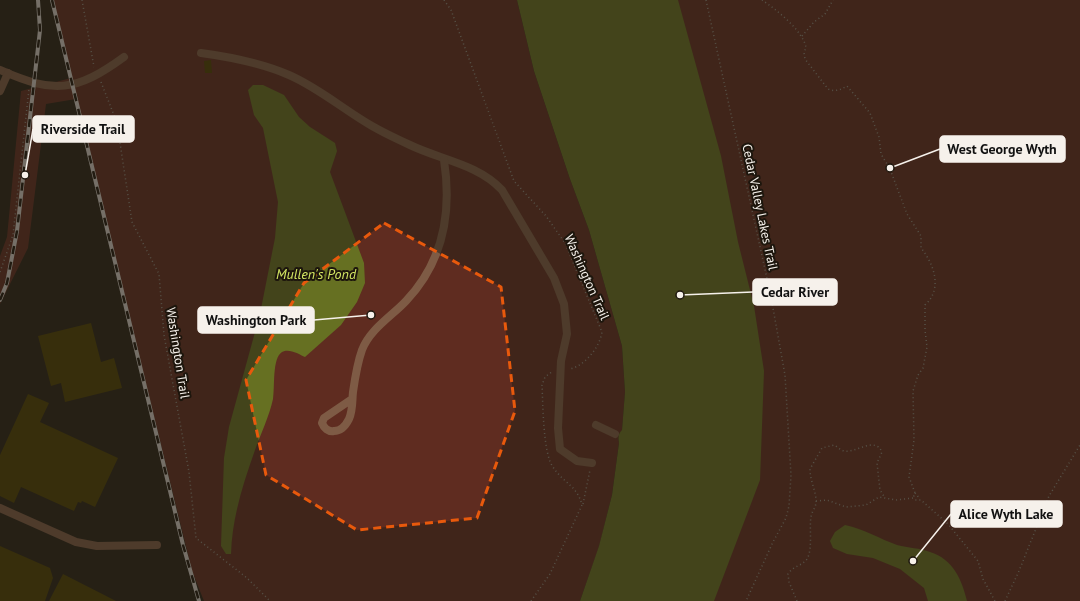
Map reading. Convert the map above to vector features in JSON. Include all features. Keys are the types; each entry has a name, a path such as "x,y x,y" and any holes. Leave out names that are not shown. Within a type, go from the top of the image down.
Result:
{"street":[{"path":"201,53 240,58 289,75 335,100 372,126 444,160 474,169 492,180 502,190 554,278 564,304 566,334 560,371 558,428 560,449 577,461 592,463"},
{"path":"0,91 4,71 34,83 55,87 72,85 95,77 124,57"},
{"path":"352,399 356,369 367,341 407,300 427,274 436,254 447,219 448,185 444,160"},
{"path":"596,425 615,434"},
{"path":"0,508 76,542 97,546 157,545"}],"path":[{"path":"82,0 95,77"},
{"name":"Washington Trail","path":"444,0 451,10 514,181 546,216 565,243 602,332 601,340 589,356 576,368 551,372 545,377 542,385 547,452 552,467 574,488 580,496 582,505"},
{"name":"Cedar Valley Lakes Trail","path":"706,0 771,297 785,375 790,475 789,506 781,529 772,542 746,601"},
{"path":"762,0 779,11 802,36 806,47 804,53 807,64 824,82 828,89 832,91 840,90 847,86 870,114 877,131 881,154 890,169 907,214 922,236 921,248 931,261 934,272 933,296 925,305 926,357 913,391 914,440 909,477 915,493 946,522 978,561 983,579 995,601"},
{"path":"802,36 814,22 825,14 833,0"},
{"name":"Washington Trail","path":"102,82 117,123 132,222 159,274 164,335 188,472 196,538 248,578 270,601"},
{"path":"0,272 13,235 30,85"},
{"path":"798,601 789,582 788,574 792,568 802,564 808,557 811,535 811,517 816,506 810,474 811,467 822,448 831,444 846,452 854,451 872,444 881,448 881,455 877,463 880,490 885,498"},
{"path":"1005,601 1019,571 1049,496 1080,445"},
{"path":"531,601 550,574 582,505 592,463"},
{"path":"913,498 915,493"},
{"path":"816,501 827,500 846,507 866,505 882,495"},
{"path":"879,497 896,500 913,498 916,500 921,500"}],"highlighted area":[{"path":"384,223 501,287 515,411 477,518 357,530 266,475 246,380 304,283"}],"shaded area":[{"path":"52,0 517,0 534,71 570,179 589,230 622,346 625,392 622,431 618,439 619,443 612,495 599,547 580,601 204,601 192,571 76,99 46,104 28,248 0,304 0,256 7,237 21,91 71,78"},
{"path":"672,0 1080,0 1080,601 692,601"}],"water":[{"path":"517,0 678,0 721,156 738,242 754,306 764,371 760,480 714,601 580,601 599,546 612,495 619,443 618,439 622,430 625,392 622,346 589,230 570,179 534,71"},
{"name":"Mullen's Pond","path":"253,85 263,85 284,95 299,117 310,127 335,143 337,151 330,172 364,263 365,283 357,302 341,325 305,357 288,351 282,352 279,355 274,373 273,399 242,488 233,527 231,554 226,554 221,546 224,458 229,427 260,314 275,238 278,202 263,128 254,115 248,90"},
{"path":"845,525 859,529 897,545 938,555 955,571 962,585 967,601 928,601 924,588 900,569 873,558 847,554 833,548 830,541 835,532"}],"building":[{"path":"211,60 212,73 205,73 204,61"},
{"path":"91,323 101,362 114,358 122,388 65,402 61,383 51,386 38,336"},
{"path":"28,394 49,403 40,422 118,458 95,507 82,501 81,503 78,502 74,511 21,487 14,503 0,496 0,455"},
{"path":"0,546 50,568 53,578 45,601 0,601"},
{"path":"63,574 116,601 49,601"}],"railway":[{"path":"0,300 7,283 17,231 40,30 38,0"},
{"path":"52,0 183,545 199,601"}],"place":[{"name":"West George Wyth","path":"890,168"},
{"name":"Riverside Trail","path":"25,175"},
{"name":"Cedar River","path":"680,295"},
{"name":"Washington Park","path":"371,315"},
{"name":"Alice Wyth Lake","path":"913,561"}]}
